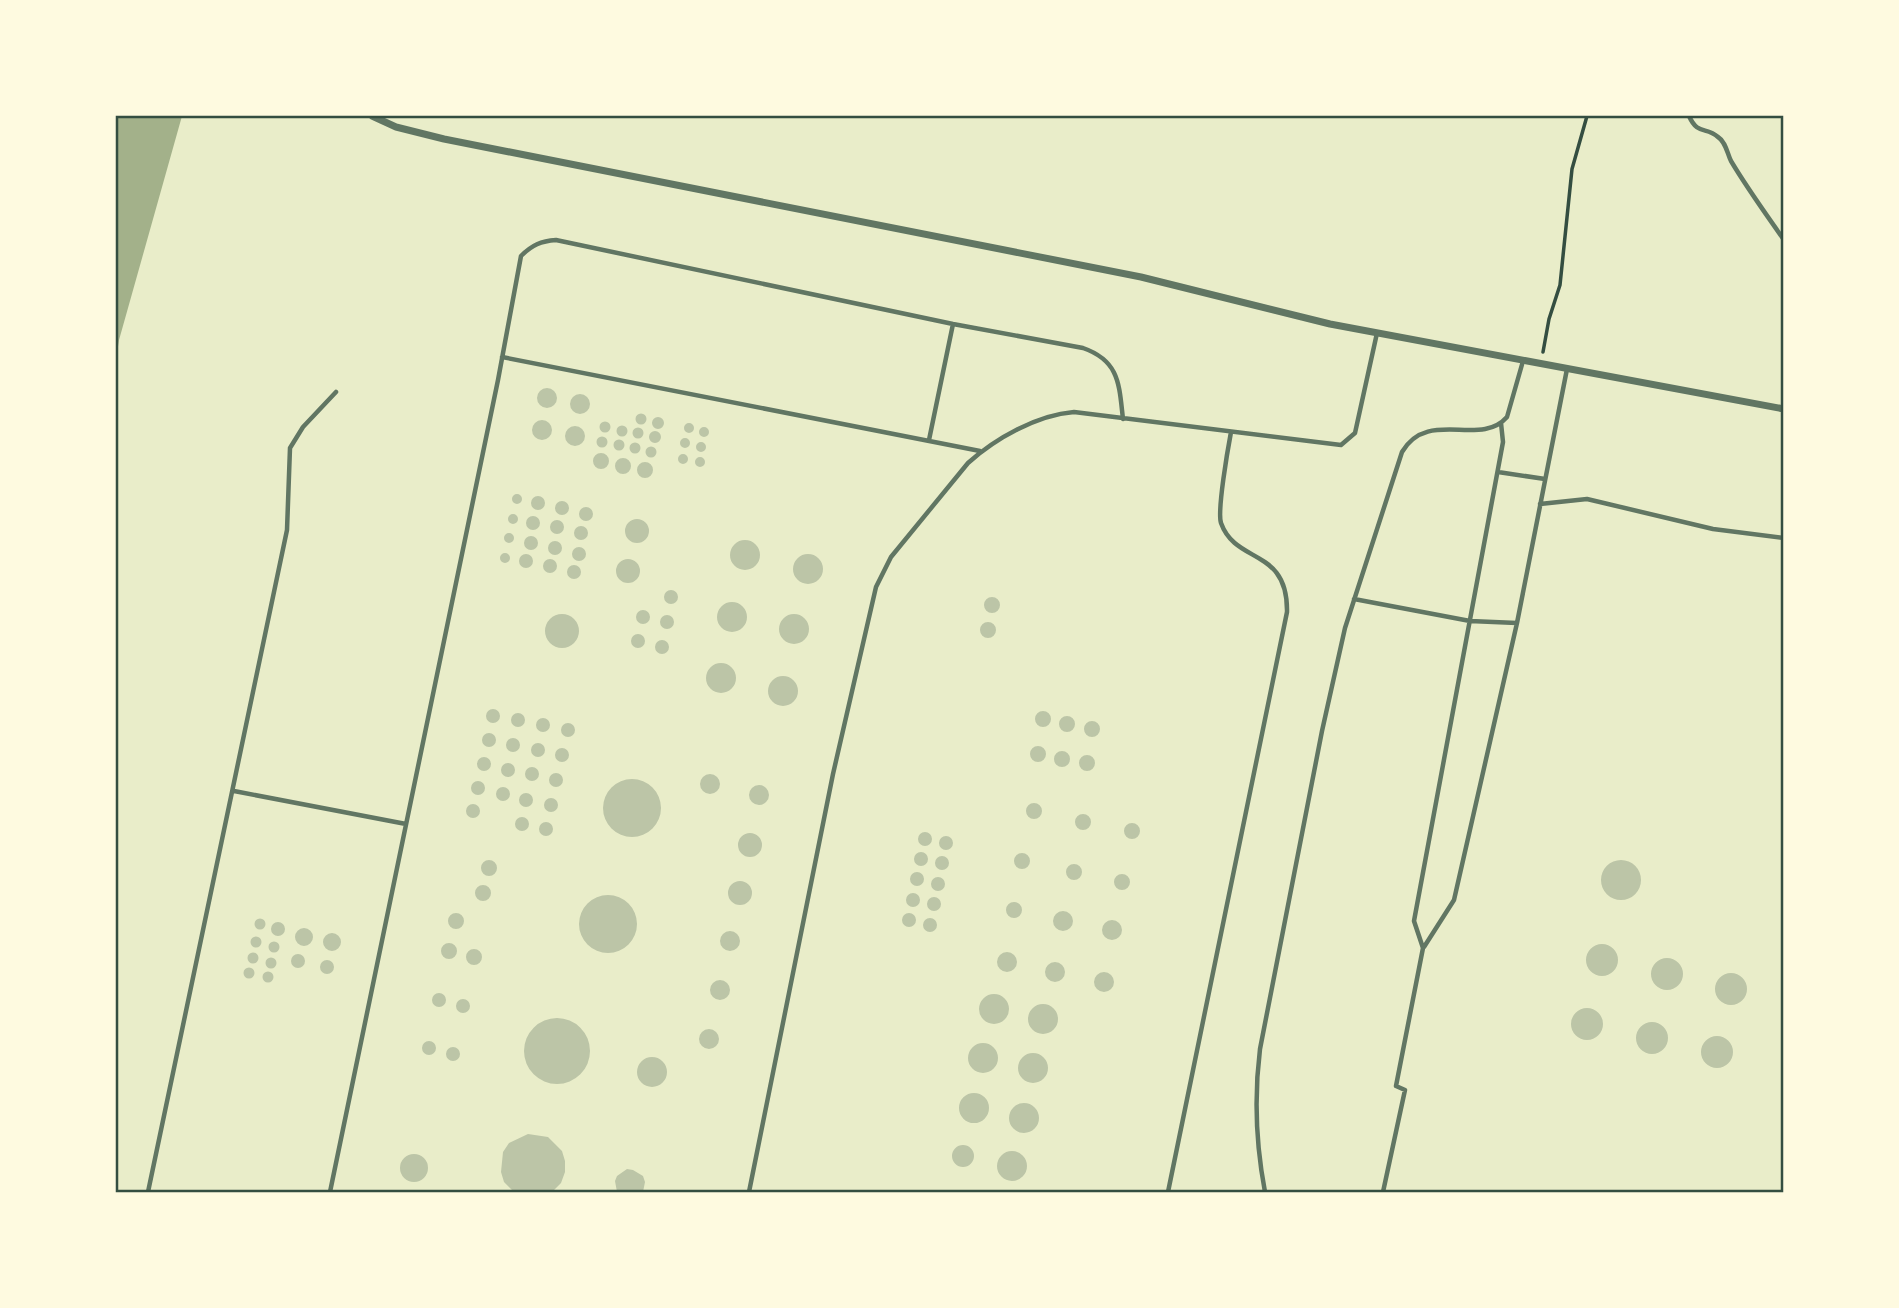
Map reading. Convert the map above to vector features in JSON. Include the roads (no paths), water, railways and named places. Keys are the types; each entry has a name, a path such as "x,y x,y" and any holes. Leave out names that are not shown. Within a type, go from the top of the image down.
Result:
{"street":[{"path":"372,116 397,127 444,139 1141,277 1330,324 1783,409"}],"lane":[{"path":"1689,116 1693,126 1717,135 1723,142 1731,160 1783,240"},
{"path":"330,1192 521,256 529,248 543,241 556,240 1096,353 1106,360 1115,372 1119,382 1123,419"},
{"path":"929,440 953,324"},
{"path":"749,1192 832,774 876,587 891,557 968,463 981,451 1038,420 1059,413 1074,412 1341,445 1355,433 1378,332"},
{"path":"502,357 981,451"},
{"path":"1265,1192 1257,1128 1260,1049 1322,731 1354,599 1408,440 1431,430 1492,429 1501,423 1507,417 1523,361"},
{"path":"1383,1192 1405,1090 1396,1086 1423,948 1454,900 1517,623 1567,369"},
{"path":"148,1192 287,530 290,448 303,427 336,392"},
{"path":"1423,948 1414,921 1503,442 1501,423"},
{"path":"1168,1192 1287,612 1287,594 1281,577 1265,560 1233,542 1225,533 1220,519 1231,432"},
{"path":"1497,472 1545,479"},
{"path":"1540,504 1587,499 1713,529 1783,538"},
{"path":"1354,599 1469,621 1517,623"},
{"path":"234,791 406,824"}]}
